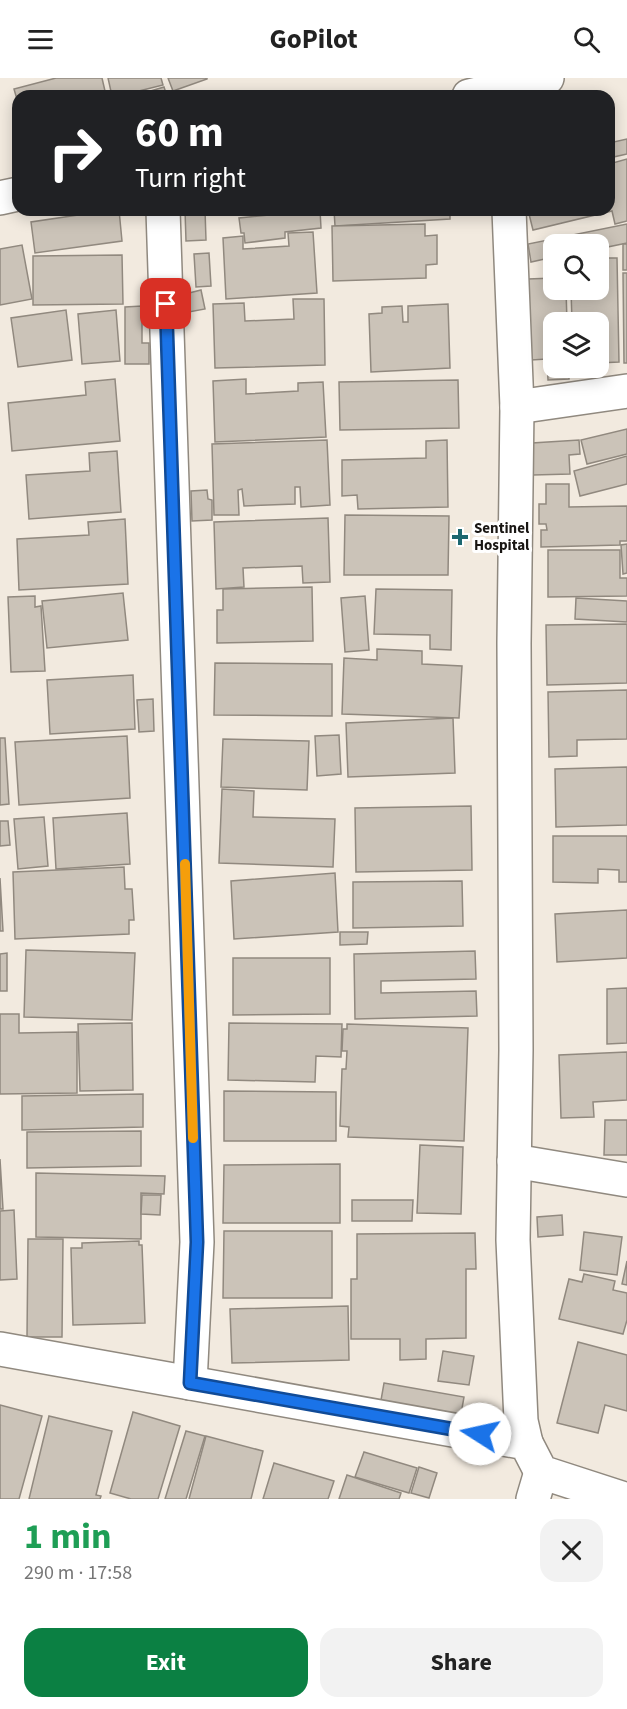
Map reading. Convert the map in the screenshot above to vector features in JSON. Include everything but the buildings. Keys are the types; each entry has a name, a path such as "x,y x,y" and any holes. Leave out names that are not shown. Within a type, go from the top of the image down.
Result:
{"street":[{"path":"510,90 547,78"},
{"path":"164,216 197,1242 190,1383"},
{"path":"509,216 517,407 514,643 516,913 513,1251 520,1421 537,1485 624,1499"},
{"path":"517,407 627,391"},
{"path":"514,1161 627,1180"},
{"path":"0,1349 526,1443"}],"slow traffic":[{"path":"185,864 193,1138"}],"place":[{"name":"Sentinel Hospital","path":"460,537"}],"route":[{"path":"166,304 197,1242 190,1383 480,1434"}]}
